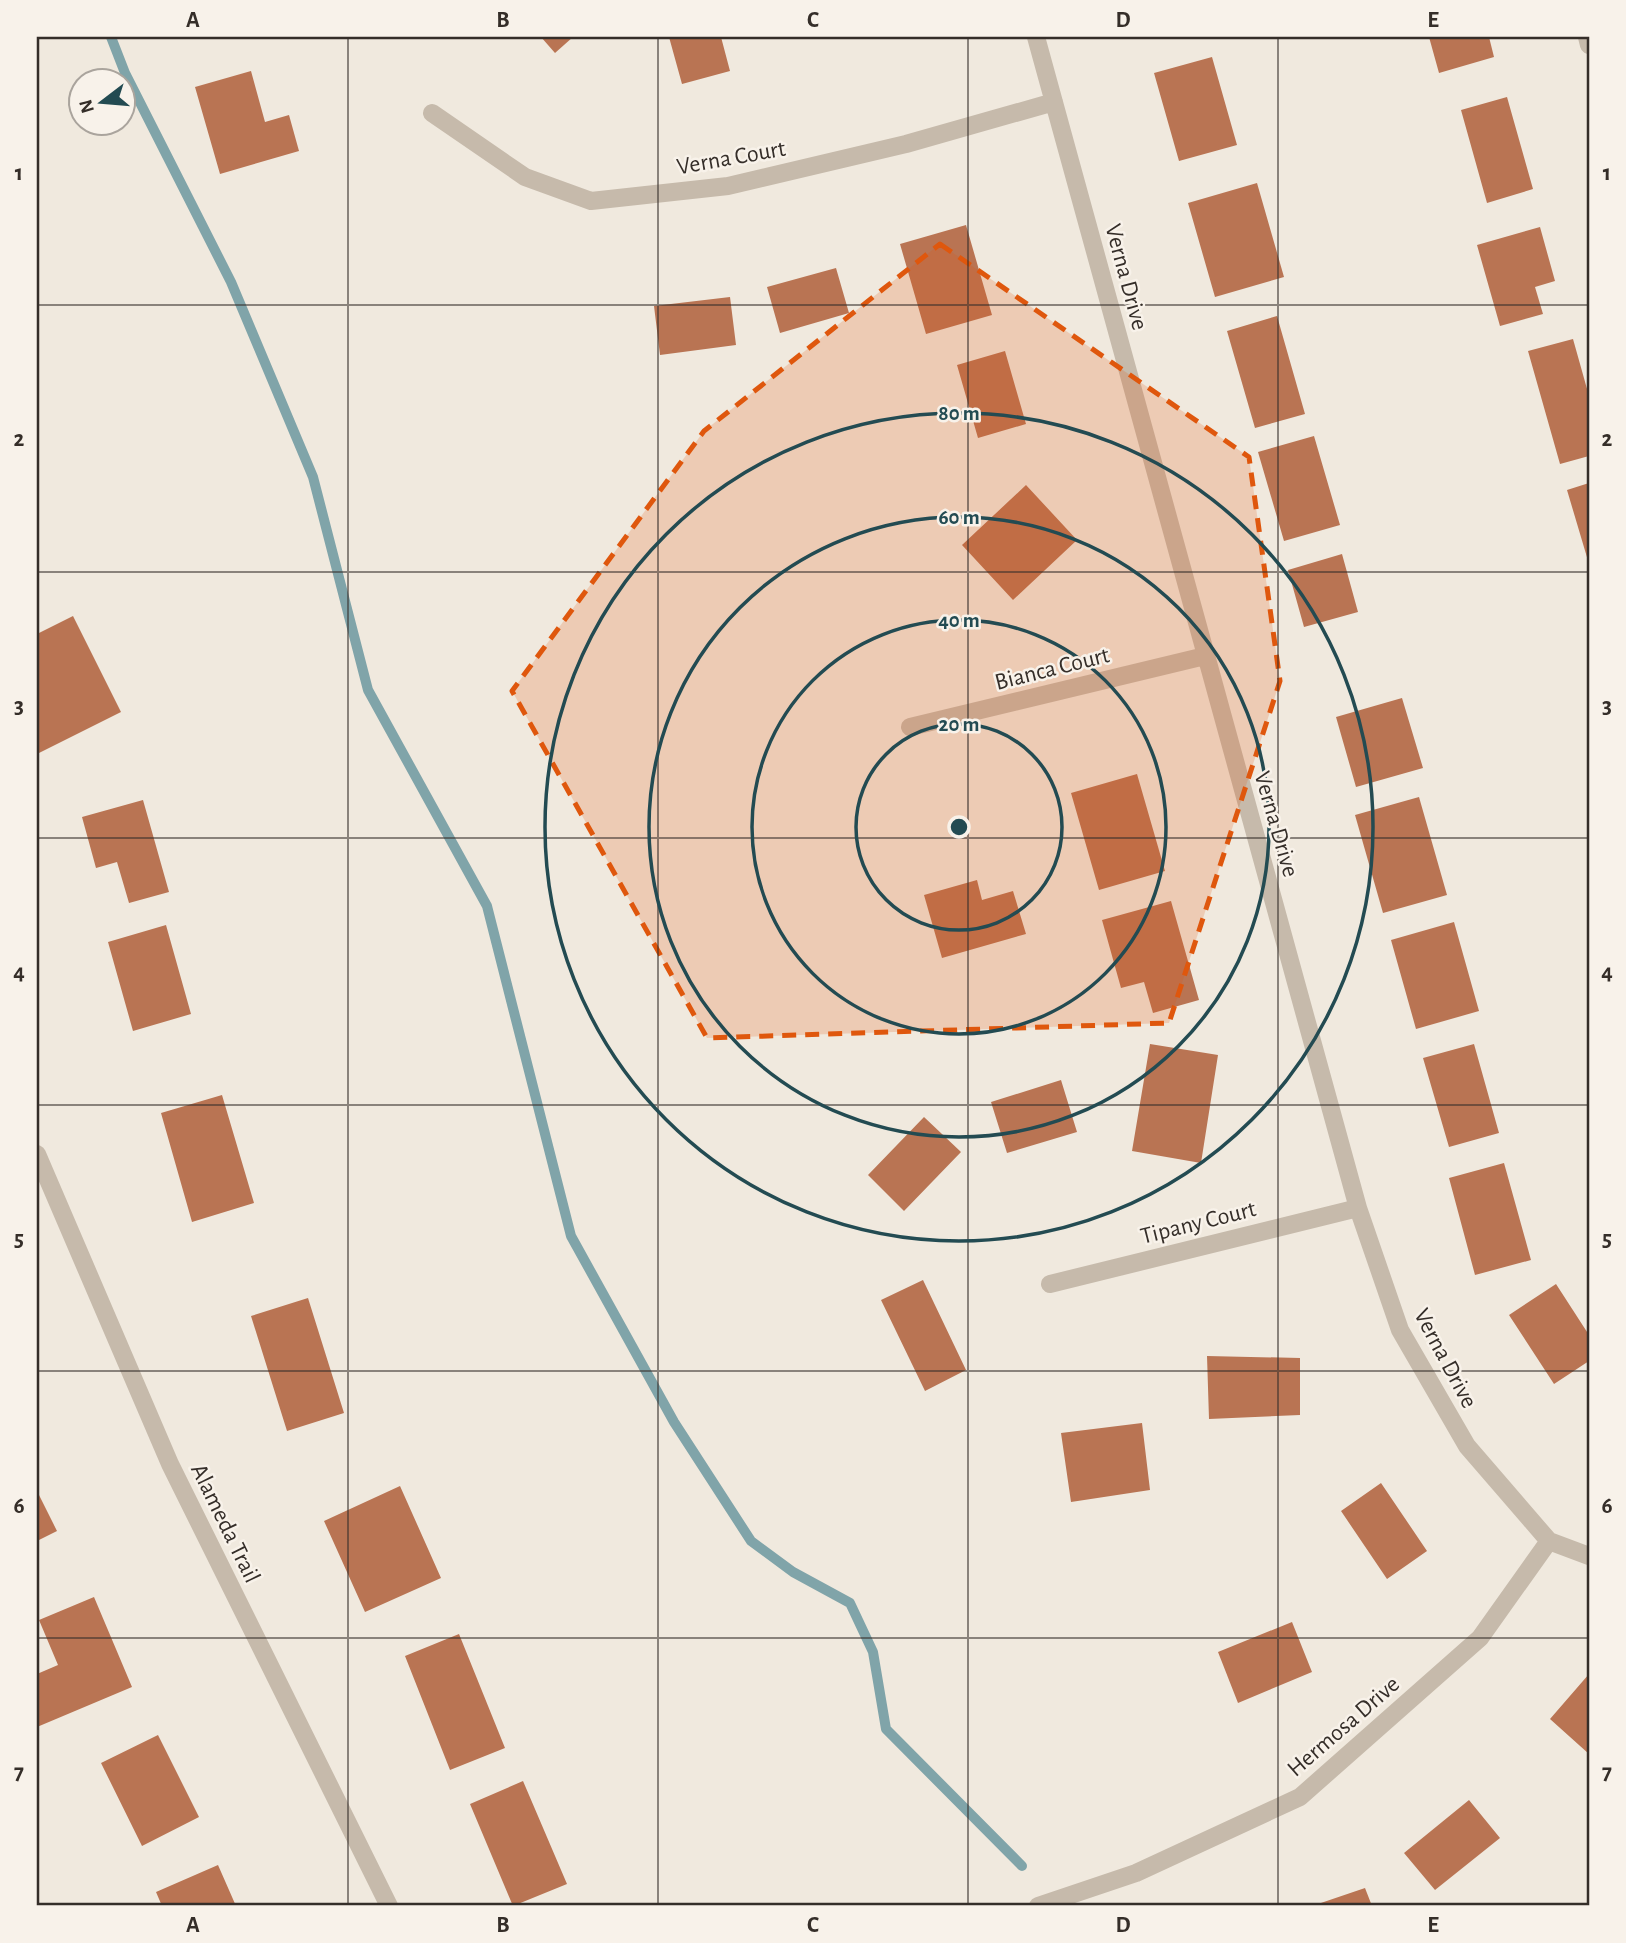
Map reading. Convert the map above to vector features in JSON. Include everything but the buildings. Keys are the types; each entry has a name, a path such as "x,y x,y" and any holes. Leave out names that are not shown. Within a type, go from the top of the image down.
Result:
{"street":[{"name":"Verna Drive","path":"1036,37 1358,1208 1400,1330 1466,1446 1549,1541 1589,1556"},
{"path":"1587,37 1589,45"},
{"name":"Verna Court","path":"432,113 525,177 591,201 728,186 906,144 1054,102"},
{"name":"Bianca Court","path":"910,727 1205,656"},
{"name":"Alameda Trail","path":"37,1154 170,1464 389,1906"},
{"name":"Tipany Court","path":"1050,1284 1358,1208"},
{"name":"Hermosa Drive","path":"1038,1906 1136,1872 1300,1797 1480,1638 1549,1541"}],"highlighted area":[{"path":"940,244 1249,457 1280,681 1169,1023 707,1038 512,691 704,431"}],"waterway":[{"path":"111,37 125,73 231,282 313,477 368,690 487,906 571,1236 674,1422 751,1541 793,1572 850,1603 873,1652 886,1729 1022,1866"}]}
